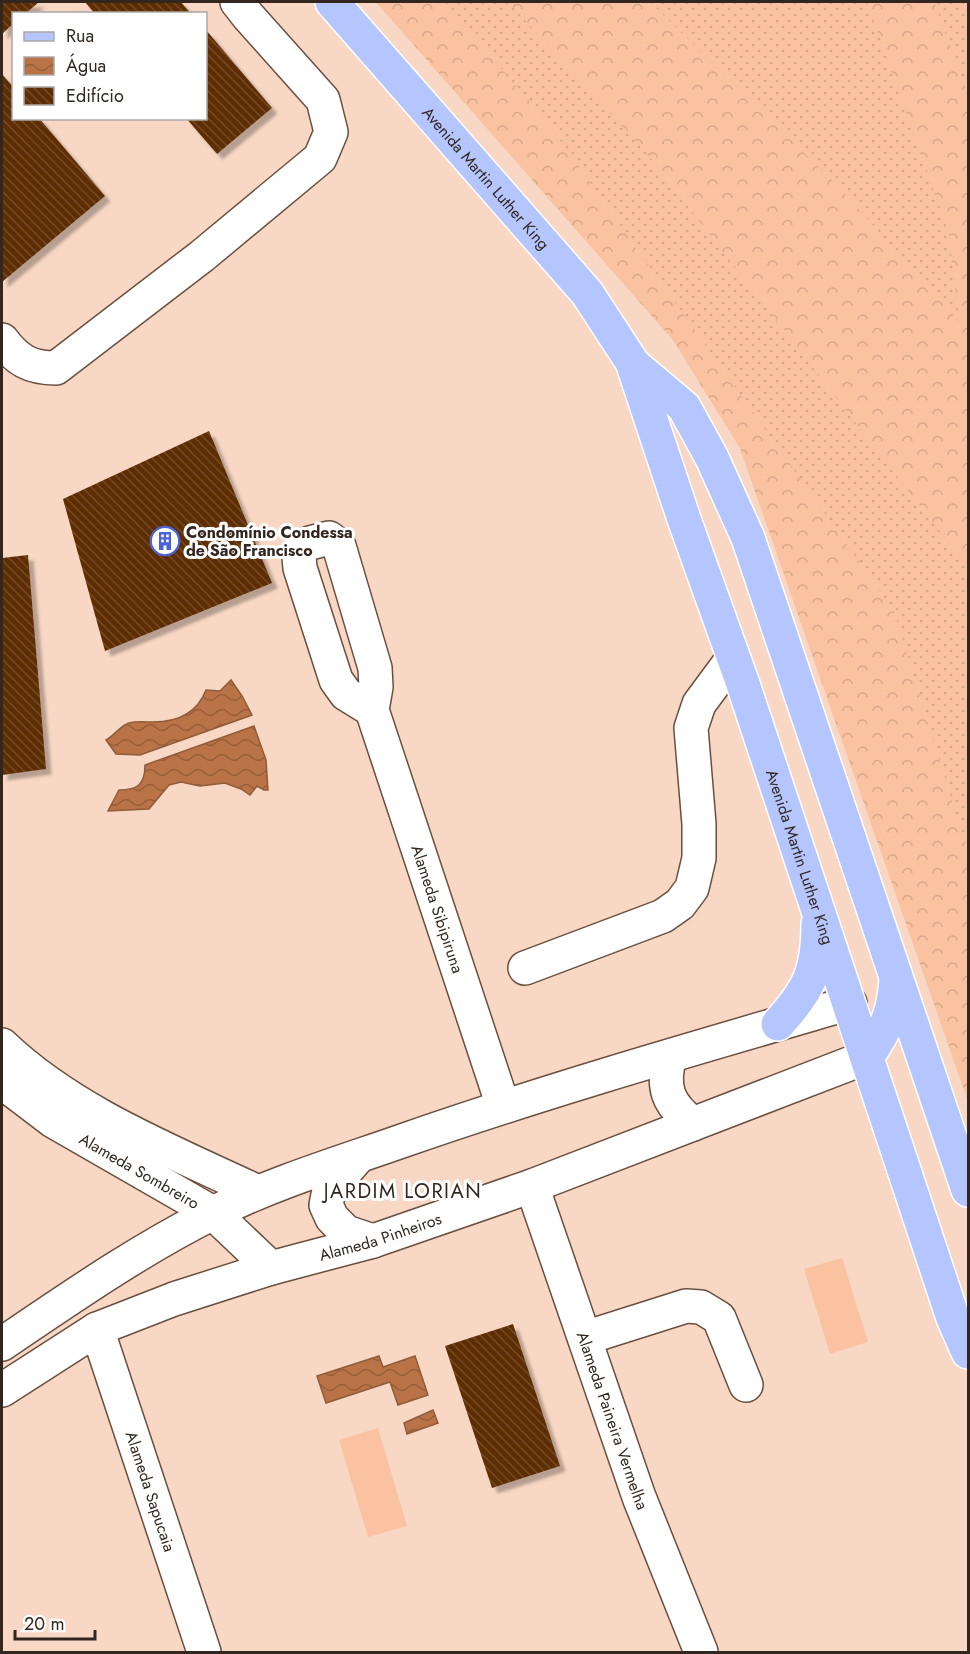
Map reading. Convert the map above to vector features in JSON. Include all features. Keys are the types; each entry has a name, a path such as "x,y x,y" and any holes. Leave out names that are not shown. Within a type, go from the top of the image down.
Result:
{"main road":[{"name":"Avenida Martin Luther King","path":"332,2 587,293 632,362 850,1003 953,1318 969,1352"},
{"name":"Avenida Martin Luther King","path":"632,362 684,407 712,458 748,538 896,975 903,1021 969,1190"},
{"path":"695,550 694,520 696,509 701,502 719,500 738,515"},
{"path":"778,1024 798,1003 808,985 818,942 818,908"},
{"path":"850,1003 879,1004 903,1021"},
{"path":"867,1057 886,1027 903,1021"}],"street":[{"path":"2,340 15,357 40,368 56,368 202,256 320,158 331,132 323,100 237,2"},
{"path":"525,968 663,916 680,903 693,888 699,858 699,824 691,728 699,704 733,658"},
{"name":"Alameda Sibipiruna","path":"372,710 503,1106"},
{"path":"2,1344 138,1254 213,1213 258,1192 503,1106 850,1003"},
{"name":"Alameda Sombreiro","path":"2,1045 26,1066 102,1116 258,1192"},
{"path":"670,1056 666,1071 667,1094 678,1112 693,1124"},
{"name":"Alameda Pinheiros","path":"2,1389 97,1329 174,1299 271,1268 373,1241 532,1186 867,1057"},
{"name":"Alameda Sombreiro","path":"2,1082 53,1121 213,1213 271,1268"},
{"path":"360,1156 333,1184 326,1205 332,1218 346,1232 373,1241"},
{"name":"Alameda Paineira Vermelha","path":"532,1186 639,1497 701,1653"},
{"path":"585,1338 686,1306 701,1307 719,1318 746,1385"},
{"name":"Alameda Sapucaia","path":"97,1329 204,1653"}],"green space":[{"path":"376,2 968,2 968,1101 740,448 673,340"},
{"path":"376,2 444,2 548,123 894,611 968,853 968,1101 740,448 673,340"},
{"path":"508,2 650,2 840,188 959,322 949,234 867,2 934,2 968,94 968,568 645,151"},
{"path":"842,1258 868,1342 830,1354 804,1269"},
{"path":"378,1428 407,1526 368,1537 339,1440"}],"water":[{"path":"231,680 252,715 140,755 116,754 106,740 129,723 162,722 185,715 197,705 206,690 220,691"},
{"path":"254,726 266,760 268,790 257,786 250,795 225,783 200,786 181,782 169,785 149,809 108,811 119,790 131,789 142,782 145,765"},
{"path":"379,1356 383,1367 415,1356 428,1395 398,1405 390,1382 326,1403 317,1376"},
{"path":"433,1410 438,1423 407,1434 404,1423"}],"building":[{"path":"2,2 39,2 27,12 12,12 12,25 2,34"},
{"path":"85,2 181,2 189,12 93,12"},
{"path":"207,31 272,108 217,154 188,120 207,120"},
{"path":"2,74 12,86 12,120 41,120 105,196 2,282"},
{"name":"Condomínio Condessa de São Francisco","path":"209,431 272,583 105,651 63,499"},
{"path":"28,555 46,769 2,775 2,558"},
{"path":"513,1324 560,1466 492,1488 445,1346"}],"place":[{"name":"Condomínio Condessa de São Francisco","path":"165,541"}],"district":[{"name":"JARDIM LORIAN","path":"403,1191"}]}
